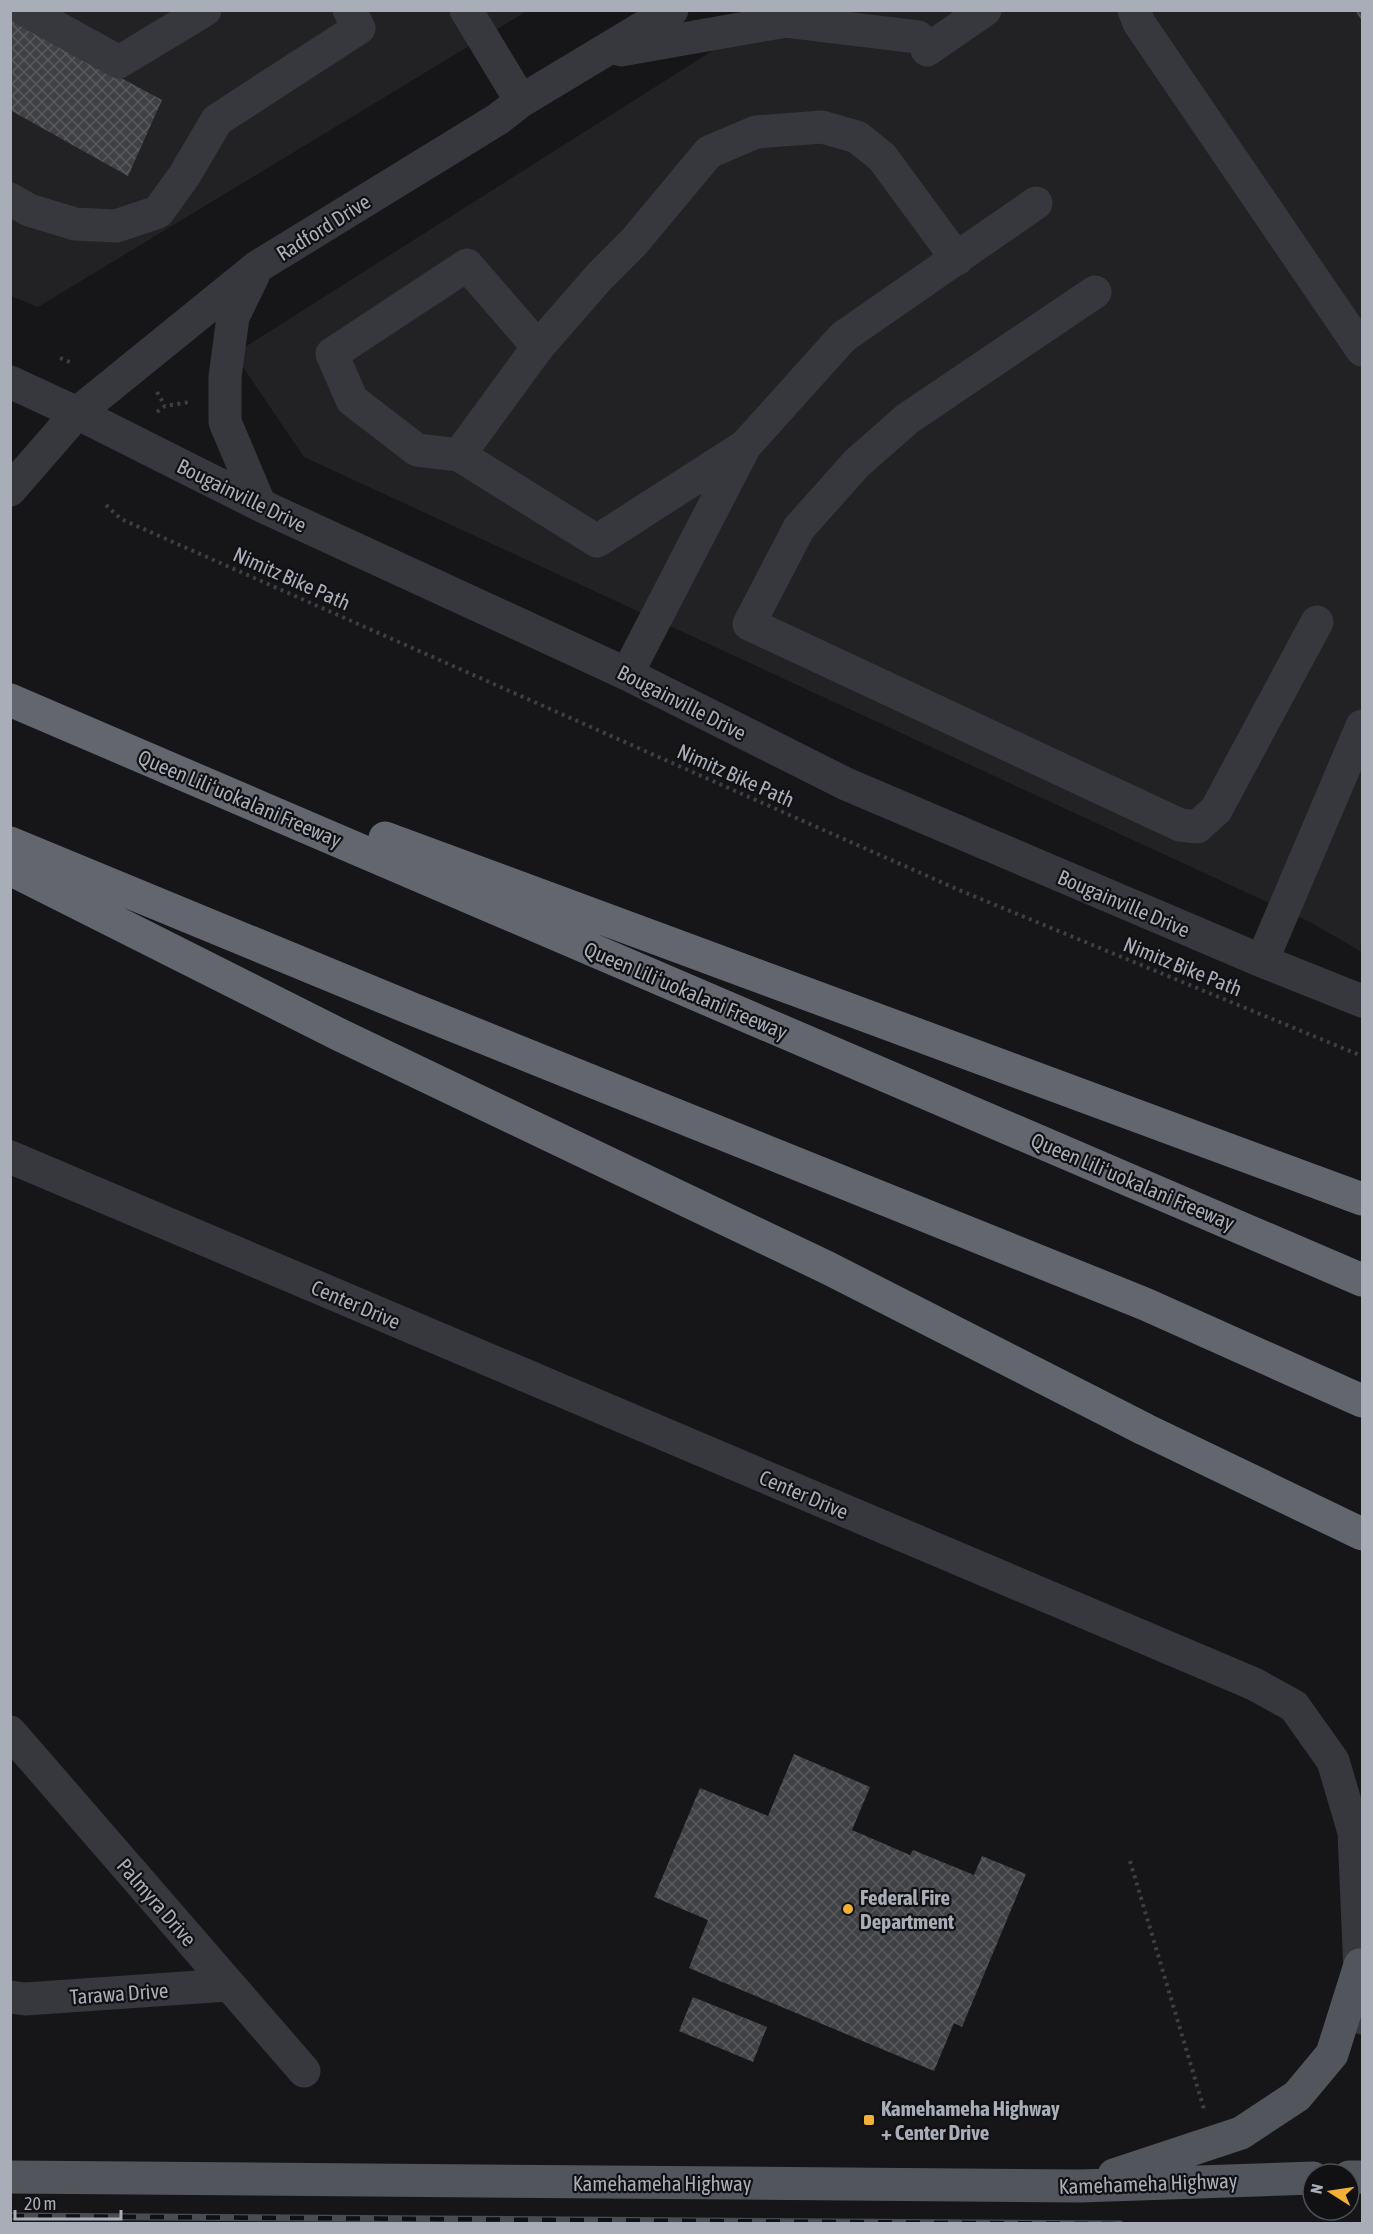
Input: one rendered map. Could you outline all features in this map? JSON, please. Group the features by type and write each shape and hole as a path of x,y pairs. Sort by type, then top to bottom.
{"highway":[{"path":"10,700 1362,1199"},
{"name":"Queen Liliʻuokalani Freeway","path":"10,700 1362,1280"},
{"path":"10,843 432,1017 1145,1304 1362,1401"},
{"path":"10,869 340,1035 828,1268 1146,1430 1362,1534"}],"main road":[{"path":"1080,2186 1241,2133 1297,2096 1332,2054 1361,1968"},
{"name":"Kamehameha Highway","path":"10,2177 1080,2186 1301,2178"}],"street":[{"path":"25,10 119,62 205,10"},
{"path":"10,199 29,210 75,224 116,226 158,212 184,176 217,120 359,28 349,10"},
{"path":"466,10 521,101"},
{"name":"Radford Drive","path":"10,490 76,412 257,267 498,119 521,101 672,10"},
{"path":"601,54 794,16 922,44 985,10"},
{"path":"1134,10 1139,23 1362,350"},
{"path":"459,455 538,346 600,276 634,242 709,152 756,132 822,127 857,137 882,157 957,259"},
{"path":"627,674 745,446 843,337 1036,203"},
{"path":"538,346 467,265 332,354 352,400 417,450 459,455 597,541 745,446"},
{"path":"257,267 233,317 225,377 225,422 260,505"},
{"path":"1095,292 907,419 857,463 800,528 749,624 1180,825 1197,827 1216,810 1317,622"},
{"name":"Bougainville Drive","path":"10,382 76,412 260,505 627,674 846,784 1262,961 1362,1001"},
{"path":"1262,961 1362,726"},
{"name":"Center Drive","path":"10,1156 1254,1684 1294,1706 1333,1761 1358,1831 1362,2018"},
{"name":"Palmyra Drive","path":"10,1732 304,2072"},
{"name":"Tarawa Drive","path":"10,1997 25,1999 228,1985"}],"path":[{"path":"58,357 70,362"},
{"path":"157,392 165,406"},
{"path":"157,412 165,406 195,402"},
{"name":"Nimitz Bike Path","path":"106,504 121,519 948,885 1362,1056"},
{"path":"1130,1861 1206,2116"}],"shaded area":[{"path":"10,11 527,11 38,307 11,296"},
{"path":"775,11 1362,11 1362,952 1308,921 304,457 234,354"}],"building":[{"path":"1355,10 1362,10 1362,21"},
{"path":"10,18 162,100 128,176 10,110"},
{"name":"Federal Fire Department","path":"794,1754 870,1787 852,1830 910,1855 913,1850 974,1875 982,1856 1026,1874 962,2027 954,2023 934,2071 689,1968 708,1920 654,1897 700,1788 768,1816"},
{"path":"693,1997 767,2027 753,2062 679,2031"}],"railway":[{"path":"10,2216 1120,2224"}],"place":[{"name":"Federal Fire Department","path":"848,1909"},
{"name":"Kamehameha Highway + Center Drive","path":"869,2120"}]}
